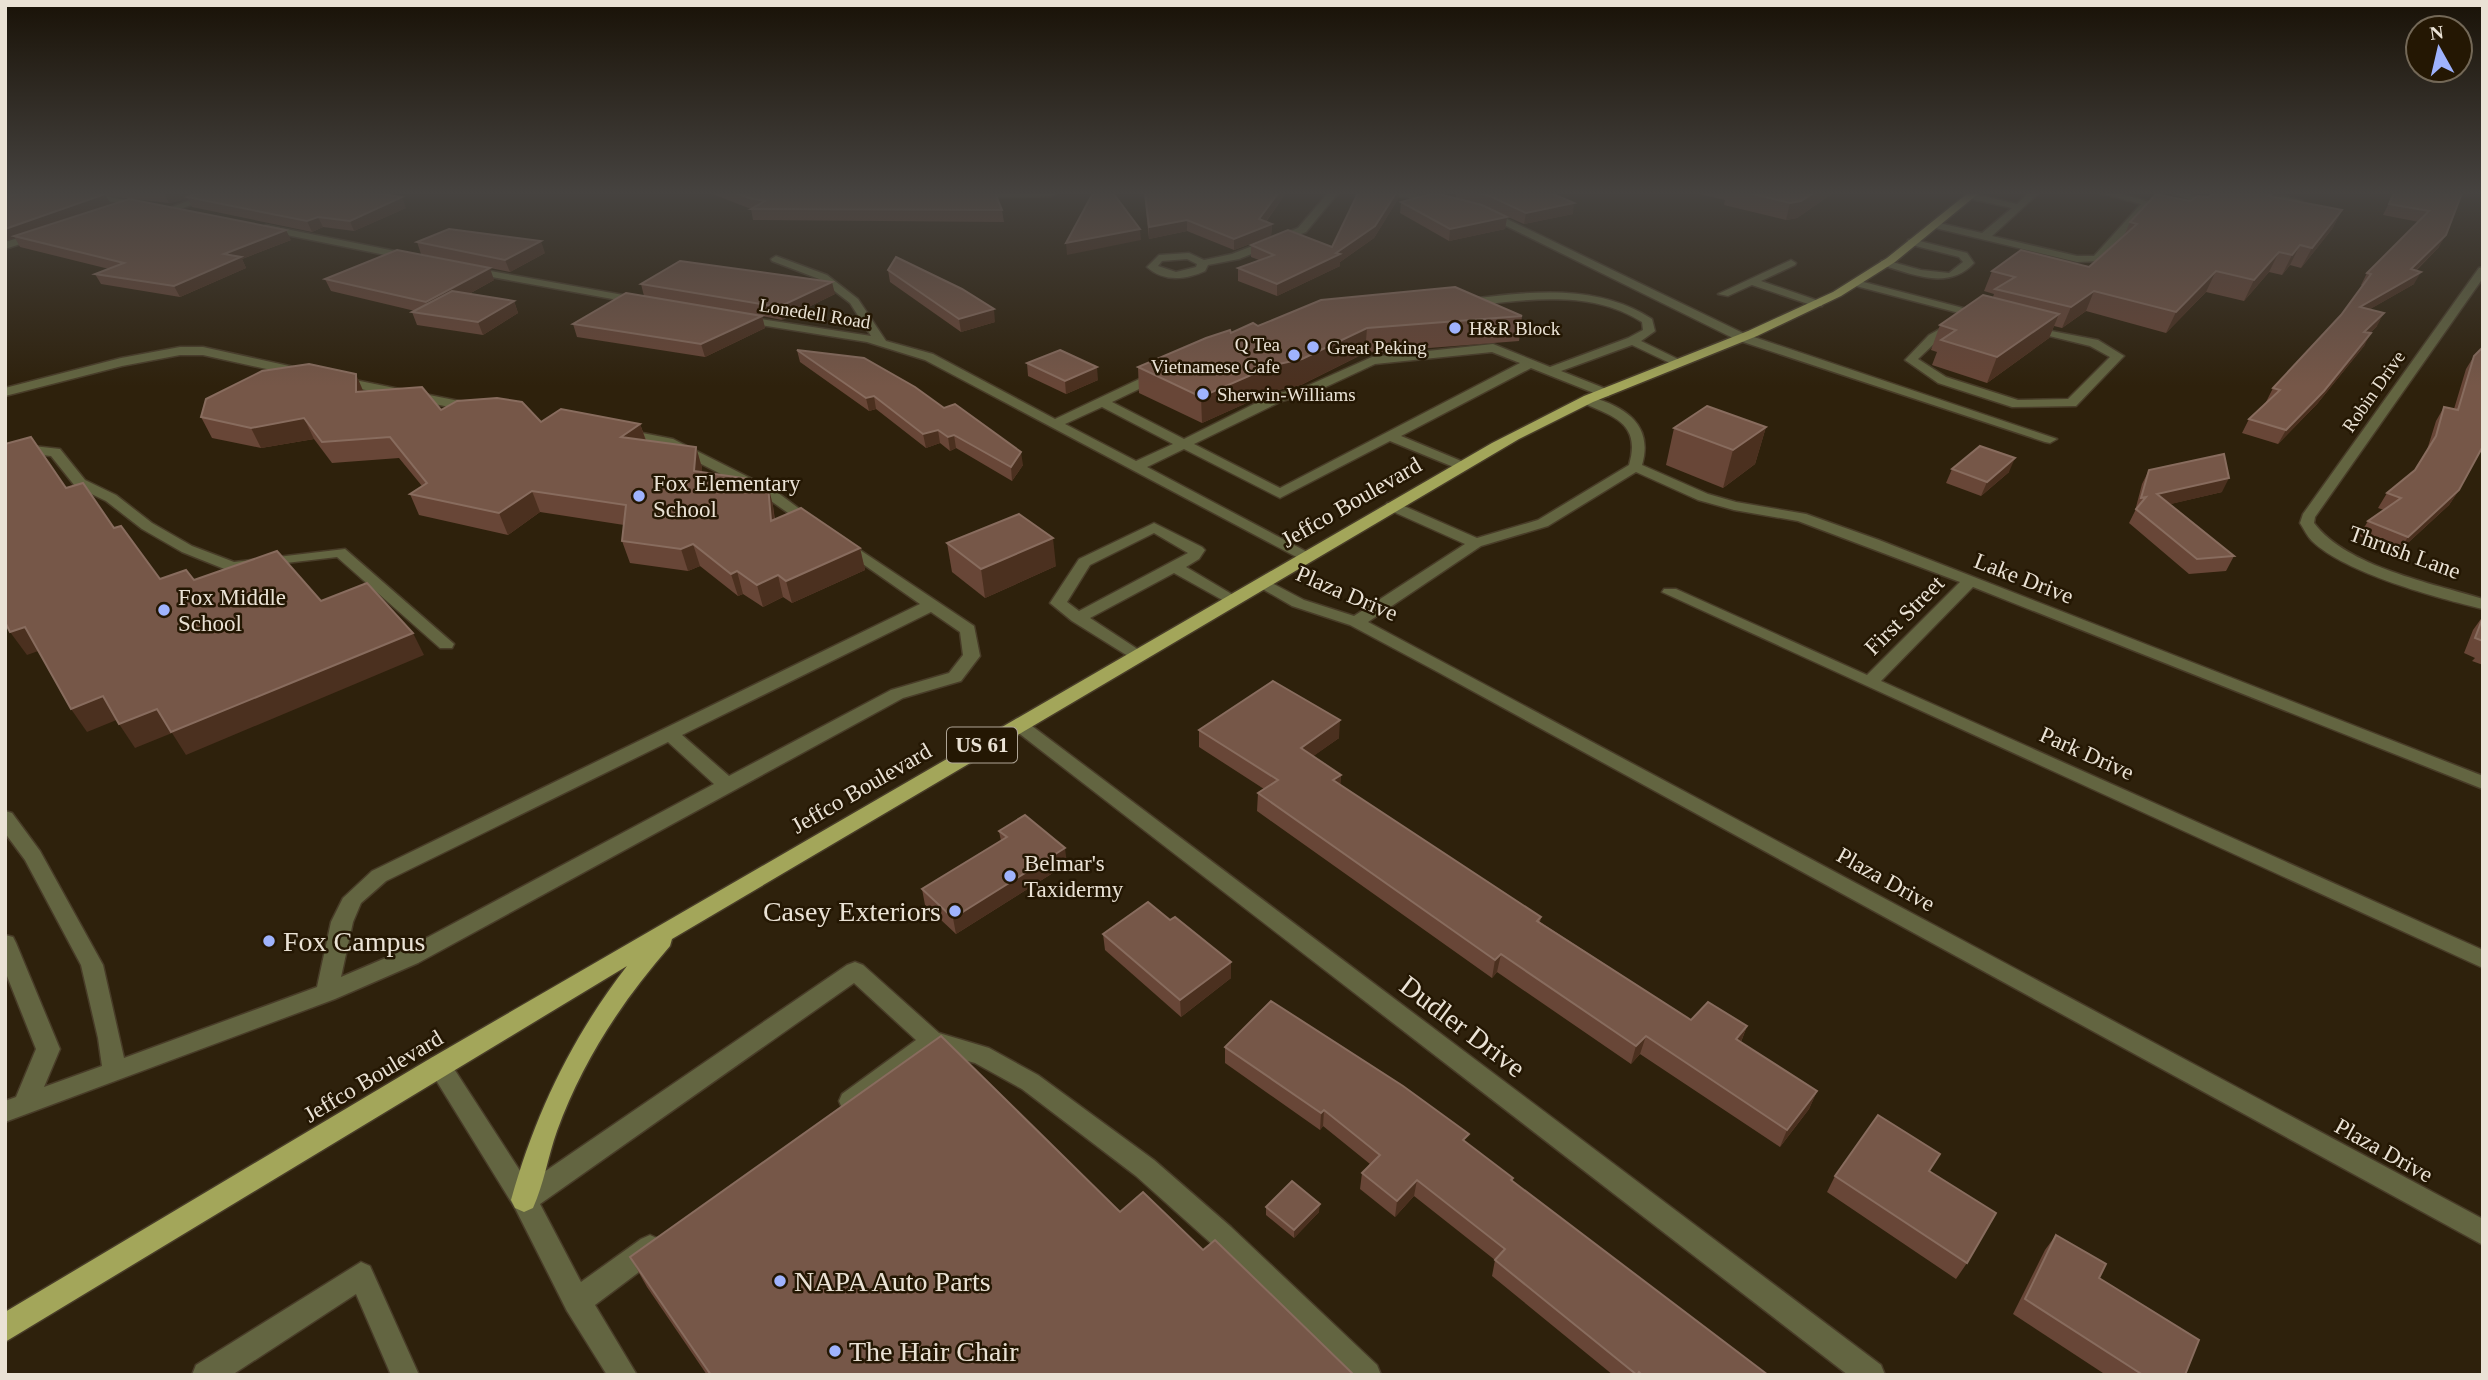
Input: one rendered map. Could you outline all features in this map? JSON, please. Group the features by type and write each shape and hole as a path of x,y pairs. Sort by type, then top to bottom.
{"main road":[{"name":"Jeffco Boulevard","path":"5,1328 439,1065 1524,430 1596,396 1818,304 1857,283 1892,257"},
{"path":"524,1200 544,1130 608,1007 629,978 676,926"}],"street":[{"path":"411,257 424,260"},
{"path":"1203,263 1233,257"},
{"path":"1575,257 1741,337 2050,439"},
{"path":"1885,263 1931,275 1949,276 1969,263 1965,257"},
{"path":"2070,257 2098,257"},
{"path":"776,259 822,277 854,301 881,342"},
{"path":"1724,294 1791,263"},
{"path":"459,268 651,303"},
{"name":"Robin Drive","path":"2315,536 2310,529 2308,517 2483,270"},
{"path":"1751,281 1818,304"},
{"path":"1857,283 1994,320"},
{"path":"1453,304 1540,296 1572,296 1635,310 1648,321 1649,331 1632,341 1550,370"},
{"path":"1970,314 1933,338 1911,360 1942,380 2017,404 2071,403 2118,356 2094,343 2019,326"},
{"name":"Lonedell Road","path":"730,317 881,342 929,357 1306,557"},
{"path":"1632,341 1678,362"},
{"path":"1138,466 1278,398 1311,389 1372,361 1493,348 1550,370 1596,396 1633,425 1642,444 1635,467 1543,523 1476,543 1356,622"},
{"path":"5,392 121,362 180,351 203,351 411,397 490,410"},
{"path":"1102,402 1280,494 1530,363"},
{"path":"1057,423 1169,371"},
{"path":"15,1108 327,993 410,957 897,694 955,677 972,656 968,630 769,493 668,442 604,430"},
{"path":"1389,436 1461,466"},
{"path":"5,453 33,450 55,452 80,483 111,498 147,526 187,549 232,567 340,552 446,645"},
{"name":"Lake Drive","path":"1635,467 1703,497 1734,506 1801,517 1874,542 2483,783"},
{"path":"1392,506 1476,543"},
{"path":"1078,618 1194,556 1197,550 1154,527 1084,562 1058,603 1078,618 1136,656"},
{"name":"Thrush Lane","path":"2315,536 2334,550 2362,564 2483,604"},
{"path":"1173,566 1232,599"},
{"name":"First Street","path":"1870,681 1970,582"},
{"name":"Plaza Drive","path":"1260,583 1298,603 1356,622 2483,1233"},
{"name":"Park Drive","path":"1670,592 2483,960"},
{"path":"327,993 347,910 353,898 379,877 932,605"},
{"name":"Dudler Drive","path":"1018,724 1871,1375"},
{"path":"669,733 727,785"},
{"path":"5,818 33,856 92,965 110,1038 114,1070"},
{"path":"5,943 48,1049 15,1108"},
{"path":"524,1200 855,971 932,1041 981,1055 1030,1083 1145,1168 1222,1236 1367,1375"},
{"path":"832,1114 932,1041"},
{"path":"439,1065 524,1200 577,1301 623,1375"},
{"path":"577,1301 666,1236"},
{"path":"206,1375 361,1275 405,1375"}],"building":[{"path":"101,257 240,257 174,286 95,274 124,263"},
{"path":"379,257 435,257 490,268 426,302 325,279"},
{"path":"897,257 962,289 994,309 959,319 888,270"},
{"path":"1267,257 1333,257 1277,284 1238,268"},
{"path":"2011,257 2051,257 2089,267 2100,257 2274,257 2254,280 2216,271 2176,312 2094,291 2071,307 1995,289 2015,277 1992,271"},
{"path":"2383,257 2423,257 2411,269 2421,272 2360,307 2384,313 2364,332 2371,333 2324,391 2286,430 2249,419 2280,390 2273,388 2341,315 2371,274 2367,273"},
{"path":"680,261 832,282 779,307 641,284"},
{"path":"1455,287 1522,316 1367,328 1302,359 1274,365 1201,397 1138,367 1206,338 1230,330 1231,333 1253,323 1258,326 1321,300"},
{"path":"452,291 514,301 478,322 412,312"},
{"path":"626,293 762,316 701,344 573,324"},
{"path":"1983,295 2059,314 1997,357 1941,340 1956,330 1940,325"},
{"path":"2483,347 2483,446 2459,490 2408,537 2368,521 2401,498 2387,493 2415,470 2436,436 2444,407 2458,410 2474,356"},
{"path":"797,350 864,358 915,387 944,408 955,404 1021,452 1011,467 954,435 948,437 938,430 923,434 874,396 866,398"},
{"path":"1060,350 1097,367 1065,381 1027,363"},
{"name":"Fox Elementary School","path":"309,364 356,374 356,392 422,387 441,410 457,401 497,398 522,402 541,422 561,409 640,424 621,437 696,447 694,471 763,481 768,485 771,521 801,508 860,548 786,581 778,575 757,585 737,571 731,574 693,544 681,549 622,541 626,505 532,491 499,513 410,494 427,483 390,437 322,442 304,418 251,428 201,417 206,399 262,371"},
{"path":"1707,406 1766,427 1733,450 1674,428"},
{"name":"Fox Middle School","path":"31,437 66,488 83,483 114,528 121,526 160,579 186,570 194,580 277,551 321,601 367,583 413,633 171,732 157,709 119,724 103,696 71,709 25,627 10,632 5,622 5,444"},
{"path":"1980,446 2015,458 1987,482 1952,469"},
{"path":"2224,454 2229,478 2157,494 2234,556 2197,559 2136,509 2146,497 2141,498 2149,470"},
{"path":"1019,514 1053,538 981,569 947,543"},
{"path":"2483,617 2483,641 2475,638"},
{"path":"1273,681 1340,720 1301,748 1341,775 1333,780 1541,917 1537,921 1691,1020 1708,1002 1747,1026 1736,1039 1817,1091 1787,1130 1646,1036 1636,1046 1501,954 1495,960 1258,793 1278,780 1199,730"},
{"path":"1025,815 1065,848 953,918 922,889 1007,837 999,831"},
{"path":"1148,902 1170,920 1175,917 1231,962 1180,1000 1103,934"},
{"path":"1271,1001 1403,1086 1469,1134 1463,1140 1513,1178 1511,1180 1768,1375 1642,1375 1639,1372 1637,1375 1495,1260 1505,1249 1417,1180 1397,1201 1362,1173 1380,1155 1324,1110 1321,1113 1225,1047"},
{"path":"941,1036 1120,1212 1143,1192 1203,1250 1215,1240 1354,1375 711,1375 630,1257"},
{"path":"1878,1115 1940,1154 1929,1171 1996,1213 1967,1263 1835,1176"},
{"path":"1292,1181 1320,1204 1294,1230 1266,1207"},
{"path":"2056,1235 2106,1264 2099,1278 2199,1340 2185,1375 2143,1375 2025,1299"}],"place":[{"name":"H&R Block","path":"1455,328"},
{"name":"Great Peking","path":"1313,347"},
{"name":"Q Tea Vietnamese Cafe","path":"1294,355"},
{"name":"Sherwin-Williams","path":"1203,394"},
{"name":"Fox Elementary School","path":"639,496"},
{"name":"Fox Middle School","path":"164,610"},
{"name":"Belmar's Taxidermy","path":"1010,876"},
{"name":"Casey Exteriors","path":"955,911"},
{"name":"Fox Campus","path":"269,941"},
{"name":"NAPA Auto Parts","path":"780,1281"},
{"name":"The Hair Chair","path":"835,1351"}]}
